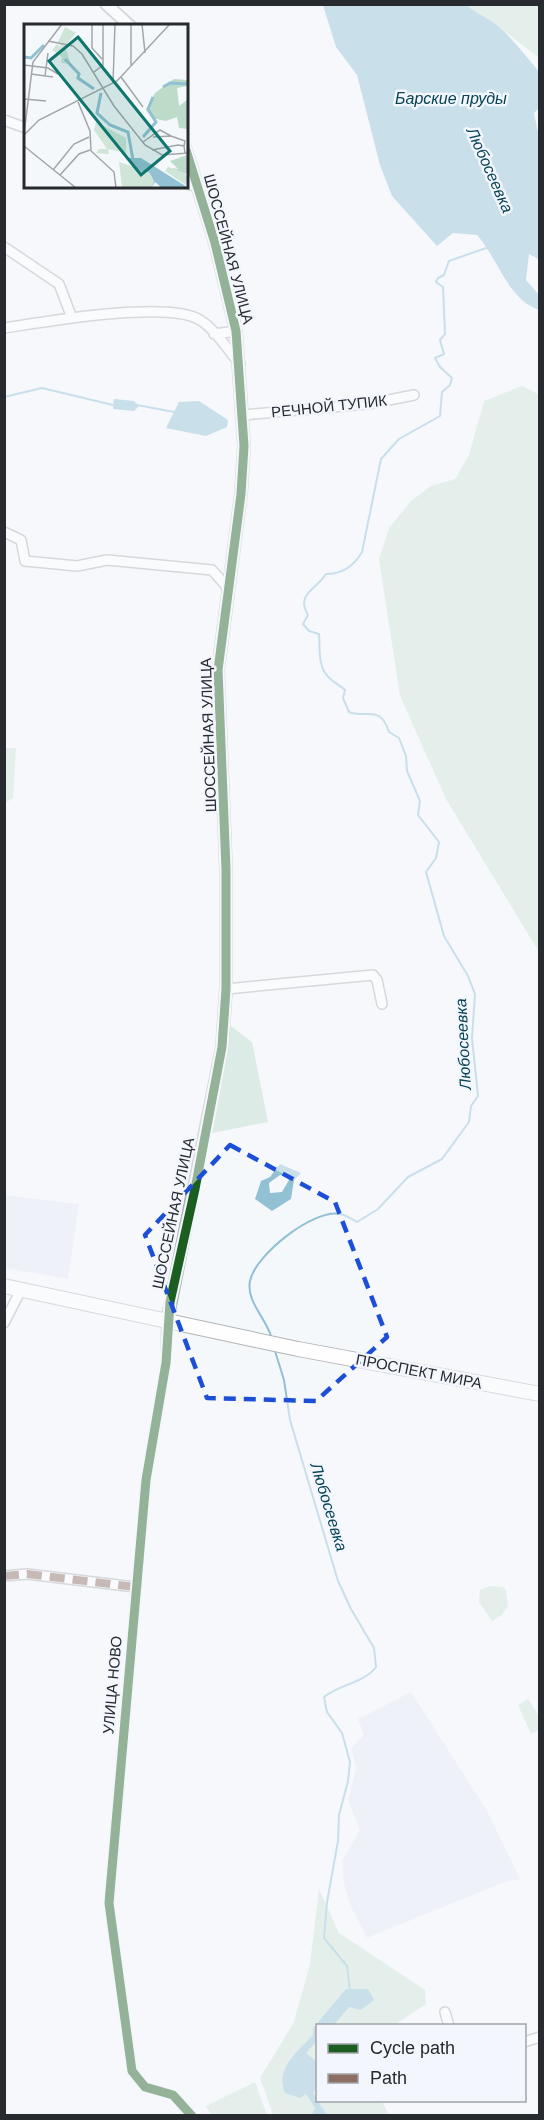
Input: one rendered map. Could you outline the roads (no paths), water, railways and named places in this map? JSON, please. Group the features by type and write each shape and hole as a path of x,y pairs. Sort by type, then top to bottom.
{"main road":[{"path":"4,1286 22,1288 167,1321"},
{"name":"ПРОСПЕКТ МИРА","path":"167,1321 540,1394"}],"street":[{"path":"106,4 128,24"},
{"path":"4,120 24,127"},
{"name":"ШОССЕЙНАЯ УЛИЦА","path":"167,1321 222,1047 226,989 226,820 218,670 241,494 243,415 236,331 215,243 188,157"},
{"path":"188,184 197,187"},
{"path":"4,248 59,284 72,318"},
{"path":"4,328 101,314 186,314 201,320 240,364"},
{"path":"214,334 236,331"},
{"name":"РЕЧНОЙ ТУПИК","path":"243,415 368,404 414,395"},
{"path":"4,532 21,540 24,561 76,566 106,560 212,570 228,588"},
{"path":"226,989 373,975 377,980 382,1004"},
{"path":"4,1323 22,1288"},
{"name":"УЛИЦА НОВО","path":"167,1321 169,1334 166,1363 146,1480 135,1587 109,1903 129,2061 136,2079 146,2087 173,2095 192,2115"},
{"path":"4,1576 27,1574 135,1587"},
{"path":"445,2012 450,2024"}],"water":[{"name":"Барские пруды","path":"323,5 467,5 503,30 536,68 539,73 539,108 534,113 540,142 540,260 529,254 526,280 539,295 539,310 528,305 511,288 477,235 453,233 437,246 392,196 380,165 357,75 336,47"},
{"path":"114,399 134,401 139,406 134,411 113,409"},
{"path":"199,401 228,420 227,427 206,436 166,428 179,402"},
{"path":"280,1164 301,1173 294,1180 291,1199 272,1211 255,1199 261,1181 270,1177","holes":["280,1175 286,1176 289,1180 282,1192 270,1193 269,1183"]},
{"path":"346,1989 368,1989 374,2000 361,2010 349,2007 335,2024 316,2024"},
{"path":"316,2024 316,2042 306,2053 316,2061 316,2088 313,2093 316,2102 319,2102 327,2115 312,2114 315,2108 306,2094 300,2098 285,2093 283,2084 283,2076 290,2060 313,2035 313,2028"}],"waterway":[{"name":"Любосеевка","path":"271,1336 253,1302 250,1288 254,1270 262,1259 287,1236 315,1219 329,1214 340,1214 357,1222 378,1209 408,1177 442,1159 469,1122 471,1106 478,1096 472,1038 475,994 468,976 444,936 426,872 436,858 439,842 418,815 420,801 407,771 406,756 399,738 389,732 385,723 377,715 349,712 343,698 345,690 330,679 323,670 319,634 309,631 303,624 308,615 304,602 309,592 326,574 337,573 347,568 362,552 381,459 399,439 440,416 442,392 450,385 452,378 440,367 435,358 444,354 440,340 445,334 443,287 436,282 444,275 449,261 489,247"},
{"path":"4,397 42,388 113,405"},
{"path":"137,405 174,412"},
{"name":"Любосеевка","path":"275,1351 284,1380 290,1420 338,1581 351,1609 374,1648 376,1667 371,1672 324,1697 327,1712 342,1733 350,1762 348,1781 339,1815 338,1841 327,1902 324,1938 347,1966 350,1991"}]}
